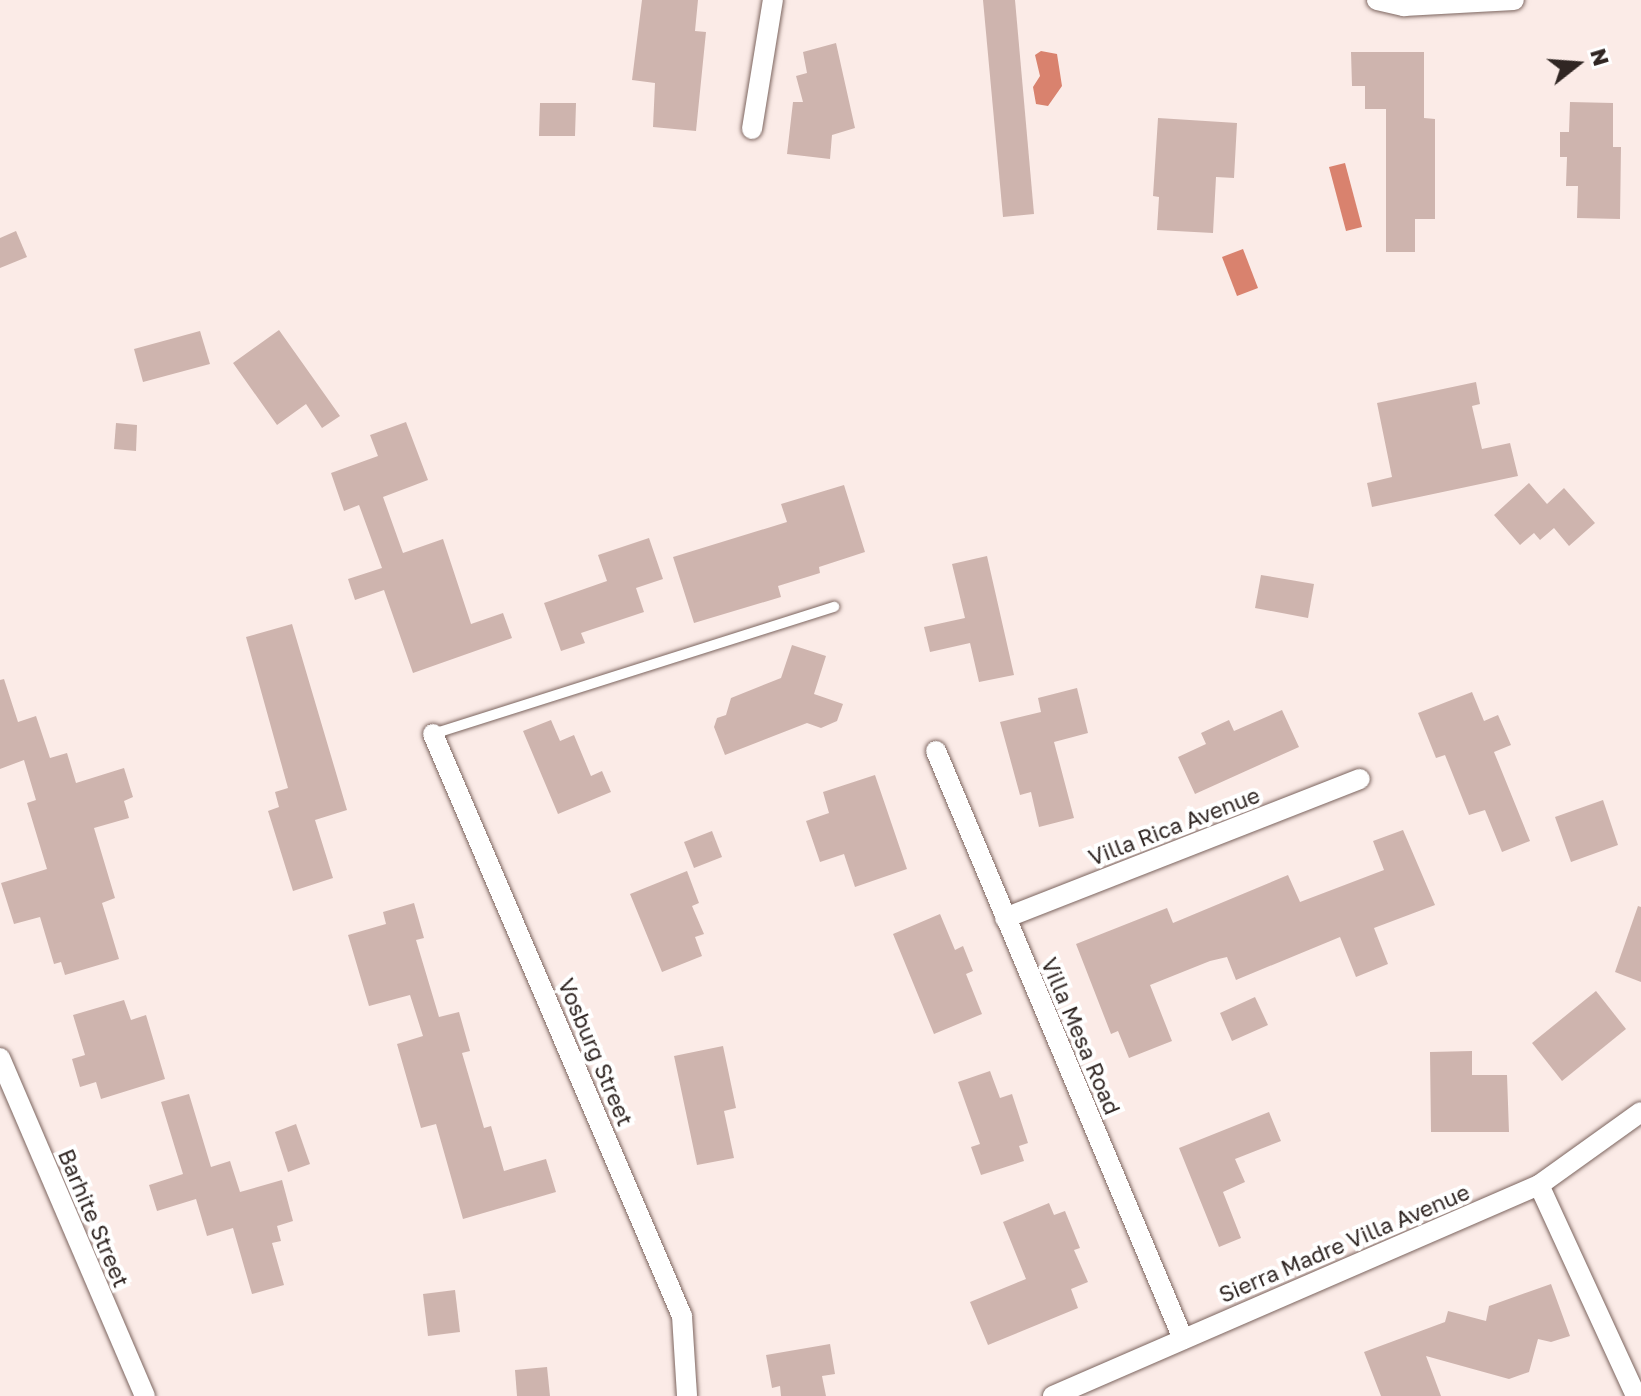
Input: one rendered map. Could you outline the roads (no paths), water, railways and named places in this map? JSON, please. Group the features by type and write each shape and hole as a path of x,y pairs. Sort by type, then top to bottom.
{"street":[{"path":"752,129 773,0"},
{"path":"1377,0 1404,6 1514,0"},
{"name":"Vosburg Street","path":"433,734 682,1316 687,1396"},
{"name":"Villa Mesa Road","path":"936,751 1183,1339"},
{"name":"Villa Rica Avenue","path":"1005,918 1360,779"},
{"name":"Barhite Street","path":"0,1058 145,1396"},
{"name":"Sierra Madre Villa Avenue","path":"1053,1396 1539,1185 1641,1112"},
{"path":"1539,1185 1636,1396"}],"lane":[{"path":"433,734 834,607"}]}
